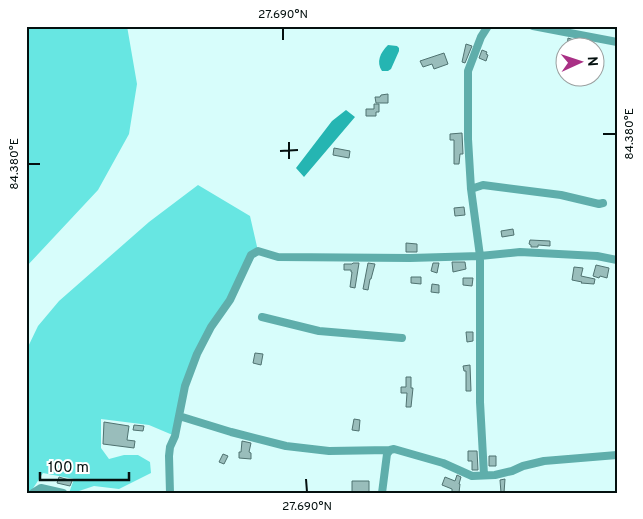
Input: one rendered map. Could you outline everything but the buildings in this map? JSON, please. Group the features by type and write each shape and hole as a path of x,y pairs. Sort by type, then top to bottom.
{"street":[{"path":"484,475 480,402 480,256 468,139 468,71 481,36 488,26"},
{"path":"533,26 617,42"},
{"path":"472,189 483,184 561,195 599,204 603,203"},
{"path":"170,493 170,447 175,436 186,386 197,354 211,327 230,300 251,255 258,251 278,257 410,258 480,256 520,252 596,256 617,260"},
{"path":"262,317 320,330 402,338"},
{"path":"179,416 286,446 329,451 394,449 443,463 472,476 512,471 544,461 617,455"},
{"path":"382,493 387,454 390,450"},
{"path":"33,493 41,488 63,493"}],"shaded area":[{"path":"26,26 127,26 137,84 129,134 98,190 26,267"},
{"path":"388,45 397,46 399,51 391,69 382,71 379,64 380,58"},
{"path":"346,110 355,117 304,177 296,168 332,121"},
{"path":"198,185 250,216 258,251 197,354 175,436 149,425 101,419 101,448 109,459 124,455 138,455 150,462 151,473 119,489 94,486 69,493 74,479 43,473 30,493 26,493 26,351 38,326 59,301 149,222"}]}
